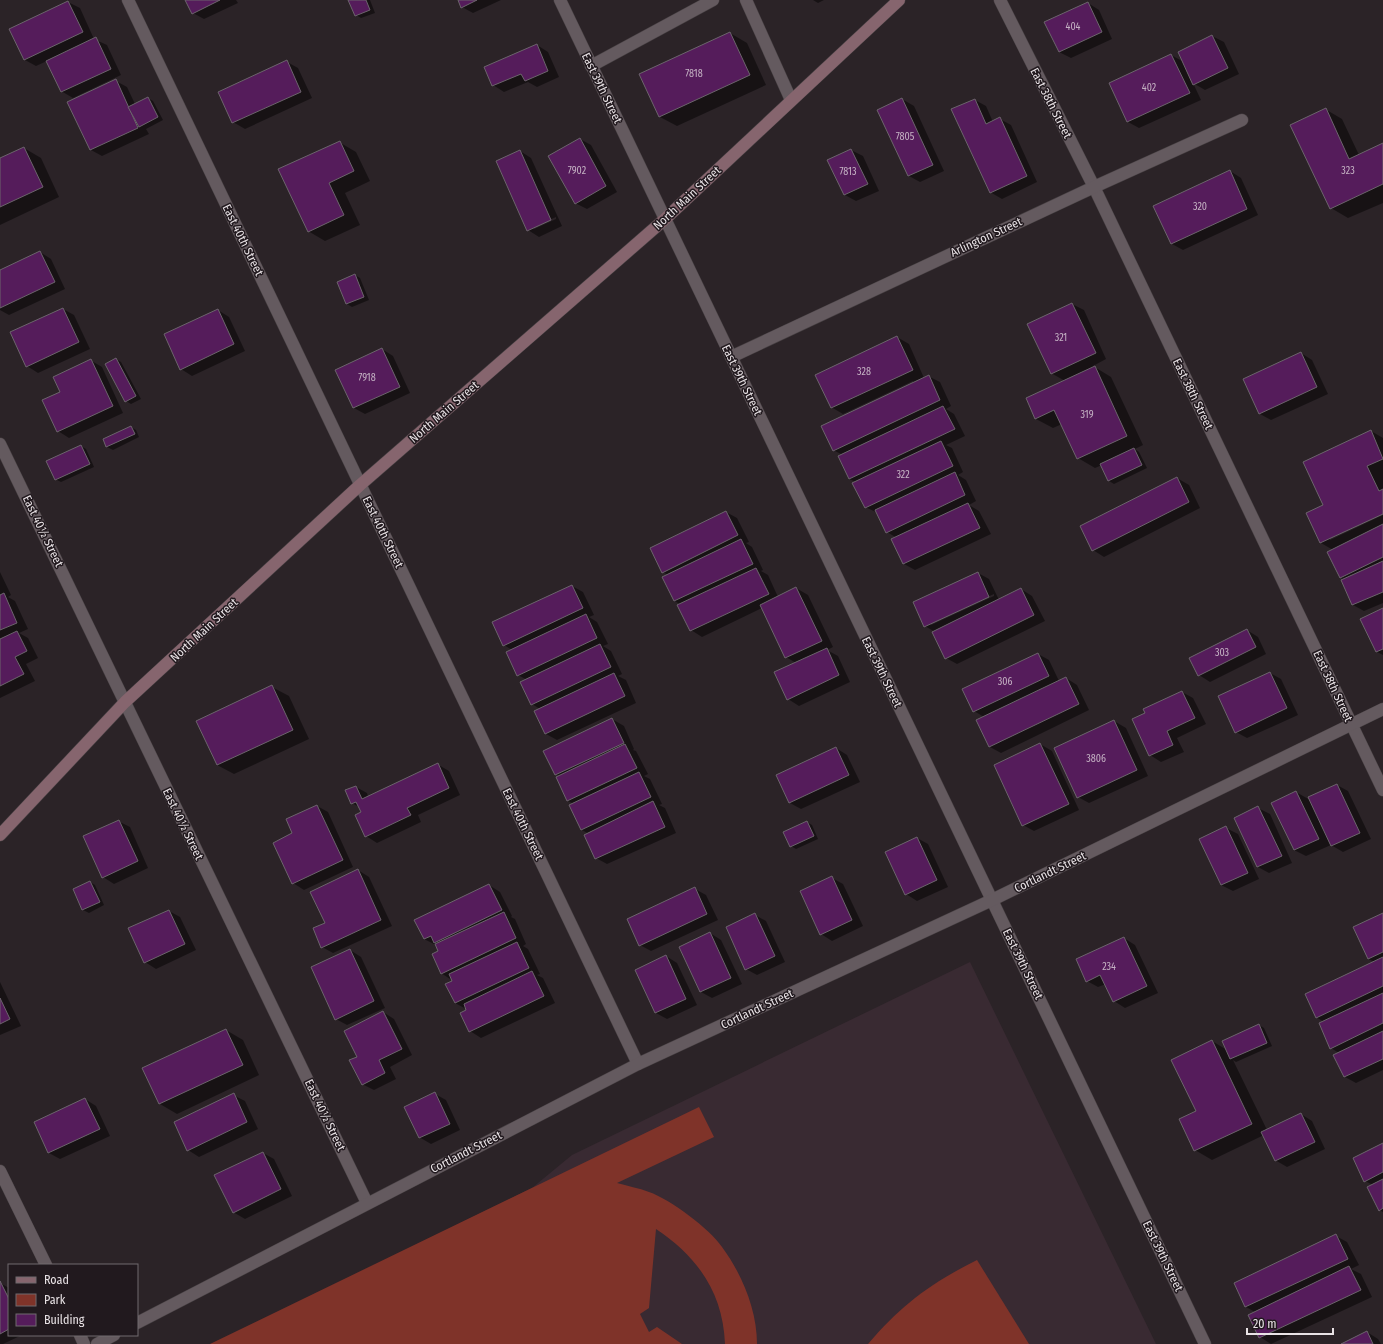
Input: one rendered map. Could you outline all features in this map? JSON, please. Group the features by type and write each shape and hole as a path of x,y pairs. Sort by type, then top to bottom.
{"main road":[{"name":"North Main Street","path":"0,835 125,702 360,485 665,219 898,0"}],"street":[{"name":"East 40th Street","path":"128,0 638,1064"},
{"name":"East 39th Street","path":"560,0 1205,1344"},
{"path":"592,66 712,0"},
{"path":"746,0 791,100"},
{"name":"East 38th Street","path":"1000,0 1094,187 1383,790"},
{"name":"Arlington Street","path":"731,357 1094,187 1242,120"},
{"name":"East 40½ Street","path":"0,444 367,1203"},
{"name":"Cortlandt Street","path":"138,1322 638,1064 992,900 1383,709"},
{"path":"0,1171 46,1264"},
{"path":"97,1344 112,1336"}],"shaded area":[{"path":"970,962 1156,1344 213,1344 532,1188 572,1155"}],"green space":[{"path":"699,1107 714,1137 617,1183 645,1191 668,1201 689,1215 716,1240 736,1269 747,1293 754,1318 757,1344 725,1344 719,1308 706,1278 696,1264 684,1252 656,1229 649,1308 640,1314 649,1332 657,1327 682,1344 210,1344"},
{"path":"977,1260 1029,1344 868,1344 905,1306 945,1277"}],"building":[{"path":"185,0 220,0 192,14"},
{"path":"348,0 366,0 370,10 355,16"},
{"path":"458,0 477,0 461,8"},
{"path":"68,1 83,32 24,60 9,29"},
{"path":"1088,2 1102,32 1059,52 1044,22"},
{"path":"730,32 750,75 659,117 639,74"},
{"path":"1212,35 1228,68 1193,85 1178,52"},
{"path":"96,37 111,69 61,92 46,61"},
{"path":"537,44 548,71 525,81 521,74 492,86 484,67"},
{"path":"1171,54 1190,93 1127,122 1109,83"},
{"path":"287,60 301,92 232,123 218,92"},
{"path":"116,79 138,128 90,150 67,102"},
{"path":"148,97 158,117 139,127 128,107"},
{"path":"902,98 933,165 908,176 877,110"},
{"path":"975,99 986,124 1000,117 1027,176 990,193 951,109"},
{"path":"1326,108 1349,159 1383,143 1383,184 1330,209 1290,125"},
{"path":"580,138 606,186 575,204 548,156"},
{"path":"340,141 354,171 329,183 344,215 308,232 278,169"},
{"path":"24,147 43,187 0,207 0,158"},
{"path":"851,149 868,184 844,195 827,160"},
{"path":"520,150 551,220 527,231 496,161"},
{"path":"1230,170 1247,209 1171,244 1153,206"},
{"path":"40,251 55,282 0,308 0,270"},
{"path":"355,274 364,297 346,304 337,282"},
{"path":"1072,303 1096,353 1051,374 1027,324"},
{"path":"63,308 79,342 26,367 10,332"},
{"path":"218,309 234,344 180,370 164,334"},
{"path":"897,336 913,370 831,408 815,375"},
{"path":"382,348 400,387 353,408 335,370"},
{"path":"1301,352 1317,387 1259,414 1243,379"},
{"path":"116,358 136,396 125,402 105,364"},
{"path":"91,359 113,406 57,432 42,400 60,392 53,377"},
{"path":"1095,366 1127,436 1077,459 1054,410 1035,419 1026,398"},
{"path":"929,375 940,400 833,451 821,426"},
{"path":"943,406 955,429 849,479 838,456"},
{"path":"131,426 135,434 106,447 103,439"},
{"path":"1371,430 1383,459 1367,466 1379,491 1383,489 1383,514 1320,543 1306,513 1323,505 1303,462"},
{"path":"941,441 953,466 865,508 852,483"},
{"path":"81,445 90,464 55,480 46,461"},
{"path":"1134,448 1142,465 1108,481 1100,464"},
{"path":"955,472 965,495 886,533 875,510"},
{"path":"1177,477 1189,502 1092,551 1080,526"},
{"path":"968,503 980,528 903,564 891,539"},
{"path":"726,511 738,535 662,573 650,548"},
{"path":"1383,524 1383,557 1340,578 1327,552"},
{"path":"741,539 753,564 674,601 662,577"},
{"path":"1383,561 1383,592 1352,605 1341,580"},
{"path":"756,568 769,594 690,631 677,605"},
{"path":"978,572 989,597 924,627 913,602"},
{"path":"572,585 583,608 503,646 492,622"},
{"path":"796,587 822,641 785,658 760,605"},
{"path":"1021,588 1034,615 945,659 932,632"},
{"path":"4,593 17,623 0,630 0,595"},
{"path":"1383,608 1383,649 1376,652 1360,619"},
{"path":"586,614 597,638 517,676 506,652"},
{"path":"1247,629 1256,647 1198,676 1189,658"},
{"path":"17,631 27,651 15,657 24,674 0,686 0,639"},
{"path":"600,644 611,667 531,705 520,682"},
{"path":"827,648 839,675 787,700 774,672"},
{"path":"1038,653 1049,676 973,712 962,689"},
{"path":"1270,672 1287,708 1235,733 1218,696"},
{"path":"614,673 625,696 545,734 534,711"},
{"path":"1066,677 1079,704 989,747 976,720"},
{"path":"272,685 293,730 217,765 196,721"},
{"path":"1182,691 1195,718 1167,731 1173,745 1149,756 1132,719 1145,713 1143,709"},
{"path":"612,718 624,743 555,775 543,751"},
{"path":"1114,720 1137,770 1077,798 1054,748"},
{"path":"1040,743 1069,804 1022,826 994,765"},
{"path":"625,744 637,768 567,801 556,777"},
{"path":"836,747 849,775 789,803 776,775"},
{"path":"438,763 449,788 407,808 411,815 365,837 355,815 361,812 356,802 351,804 345,790 356,786 362,799"},
{"path":"639,772 651,797 581,830 569,805"},
{"path":"1337,784 1360,833 1331,846 1308,797"},
{"path":"1296,791 1319,839 1294,850 1271,803"},
{"path":"653,801 665,827 595,859 584,835"},
{"path":"317,805 343,860 292,884 273,843 292,833 286,819"},
{"path":"1258,806 1282,856 1257,867 1234,818"},
{"path":"119,820 138,861 102,878 83,836"},
{"path":"807,821 814,836 790,847 783,832"},
{"path":"1226,826 1248,873 1221,885 1199,839"},
{"path":"917,837 937,880 905,895 885,852"},
{"path":"358,869 381,920 321,948 313,928 325,923 310,892"},
{"path":"832,876 852,920 820,935 800,891"},
{"path":"90,881 100,902 82,910 73,889"},
{"path":"489,884 502,910 434,943 431,936 424,939 414,920"},
{"path":"695,887 707,914 639,946 627,919"},
{"path":"169,910 185,944 144,963 128,928"},
{"path":"504,912 516,938 441,974 432,954 438,951 435,944"},
{"path":"755,913 775,956 745,970 726,927"},
{"path":"1383,913 1383,952 1368,959 1353,927"},
{"path":"710,932 731,978 700,992 679,947"},
{"path":"1124,937 1147,986 1113,1002 1100,975 1086,982 1076,959"},
{"path":"517,942 529,968 455,1003 445,984 452,981 449,974"},
{"path":"350,949 374,1001 335,1020 311,967"},
{"path":"666,955 686,999 655,1013 635,970"},
{"path":"1383,957 1383,986 1316,1018 1305,994"},
{"path":"532,971 544,996 469,1032 460,1013 466,1010 464,1004"},
{"path":"1383,993 1383,1023 1330,1049 1319,1023"},
{"path":"0,998 10,1019 0,1024"},
{"path":"383,1011 402,1049 379,1060 385,1073 362,1085 349,1060 357,1057 344,1031"},
{"path":"1259,1024 1267,1043 1230,1059 1222,1041"},
{"path":"226,1029 243,1065 159,1104 142,1068"},
{"path":"1383,1031 1383,1059 1344,1077 1333,1055"},
{"path":"1212,1040 1252,1124 1194,1151 1179,1119 1196,1111 1171,1060"},
{"path":"435,1092 450,1124 419,1138 404,1107"},
{"path":"234,1093 247,1122 187,1151 174,1122"},
{"path":"85,1098 100,1129 48,1153 34,1122"},
{"path":"1301,1113 1315,1142 1275,1161 1261,1132"},
{"path":"1383,1143 1383,1172 1364,1182 1353,1158"},
{"path":"263,1152 281,1189 233,1213 214,1175"},
{"path":"1383,1179 1383,1208 1379,1211 1367,1187"},
{"path":"1336,1234 1348,1259 1245,1307 1234,1283"},
{"path":"1349,1266 1361,1290 1259,1338 1248,1315"},
{"path":"0,1281 8,1297 8,1330 0,1334"},
{"path":"1367,1331 1373,1344 1341,1344"}]}
